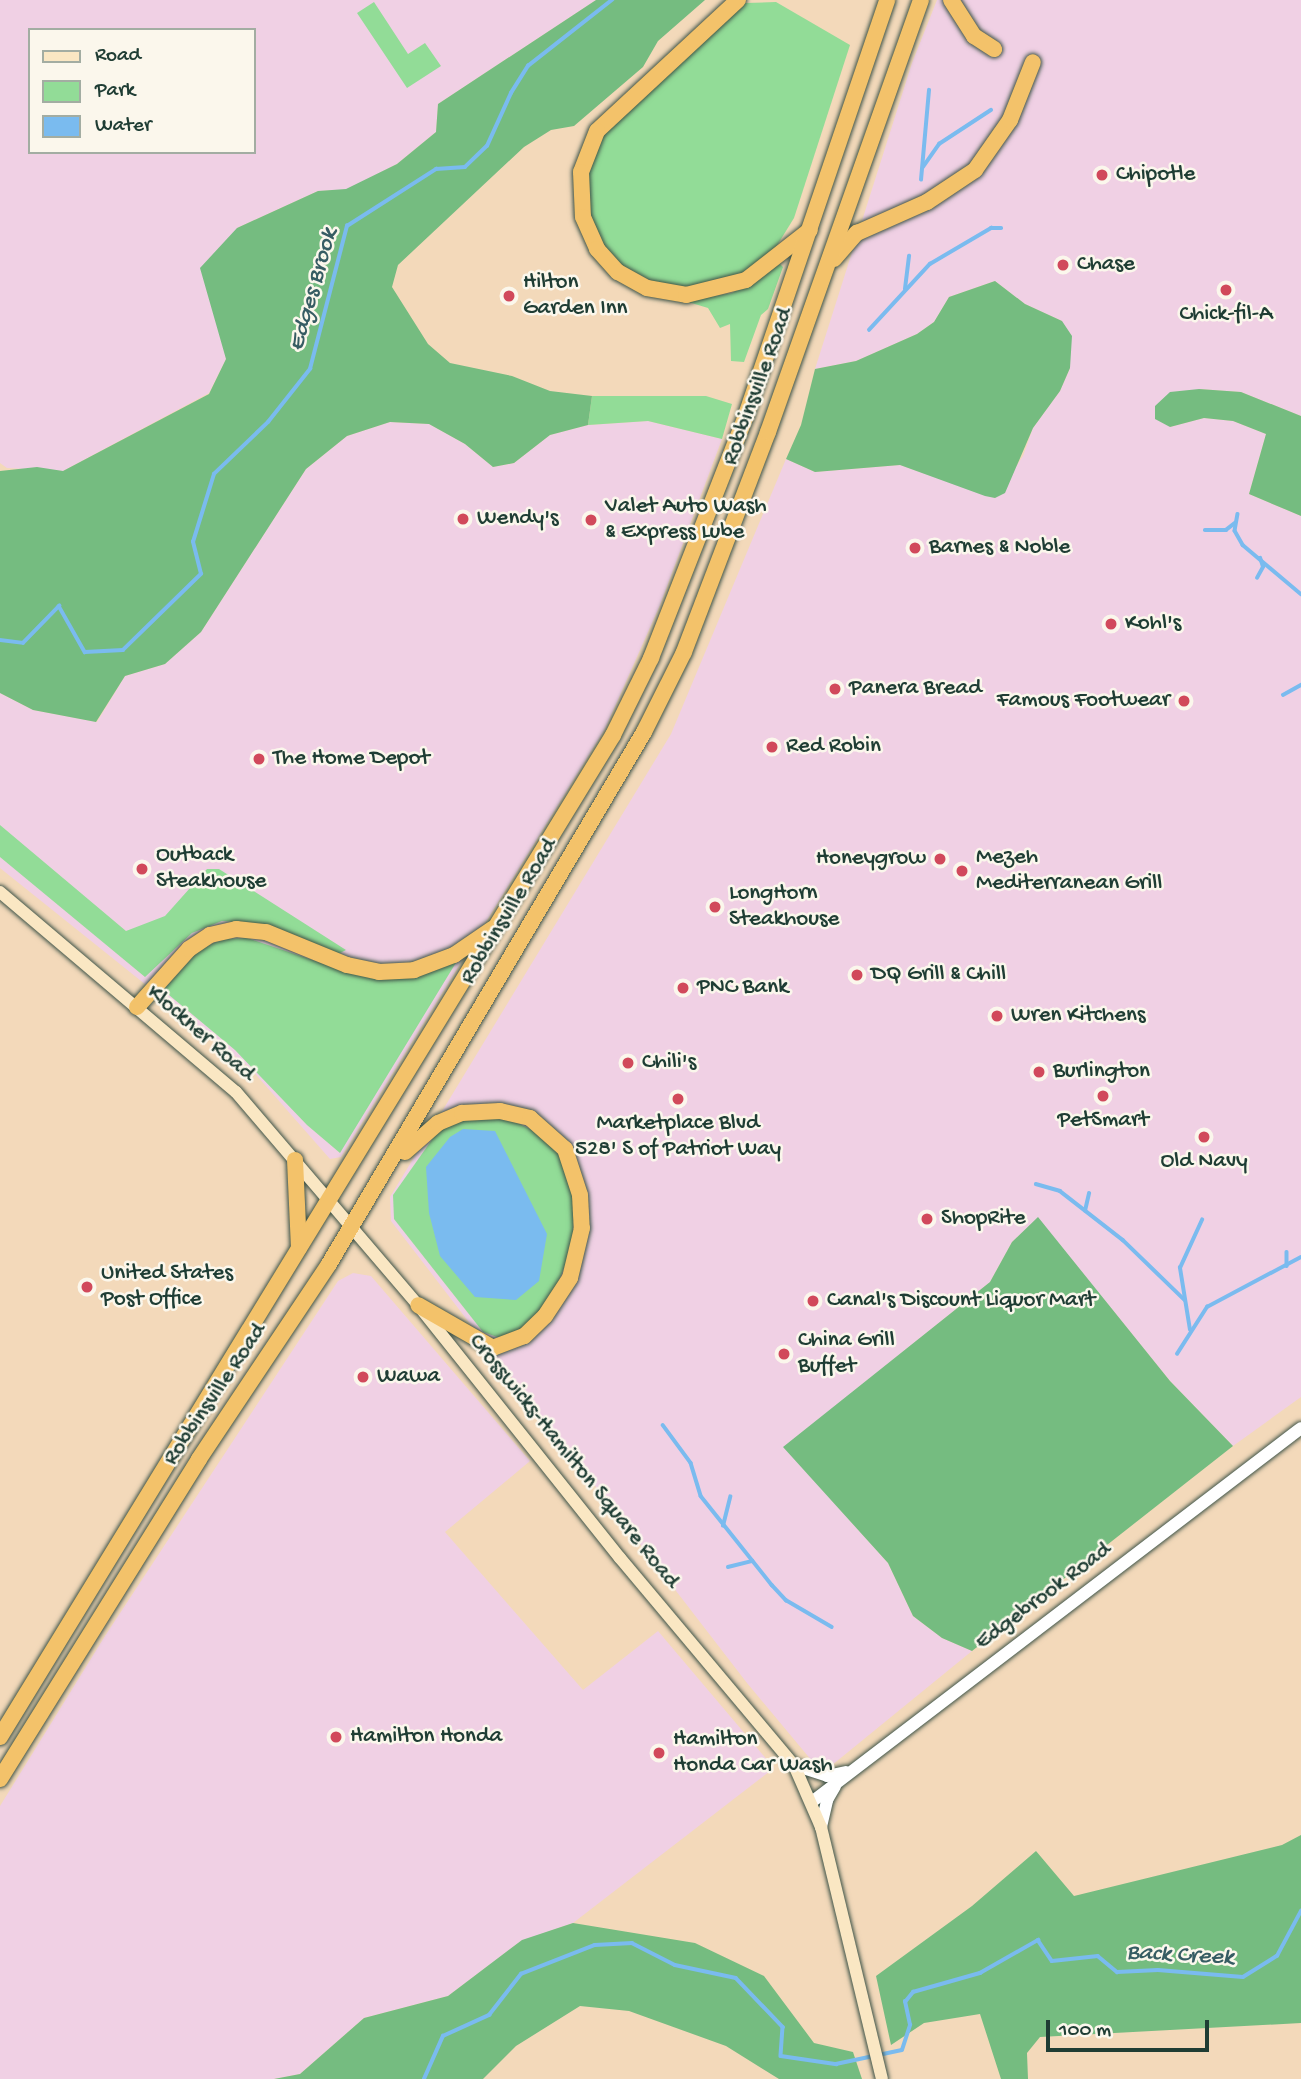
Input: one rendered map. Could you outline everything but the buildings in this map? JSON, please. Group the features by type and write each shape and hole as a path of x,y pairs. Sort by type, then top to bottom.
{"highway":[{"path":"738,0 597,131 581,172 583,217 597,248 618,272 647,288 687,295 746,280 810,230"},
{"name":"Robbinsville Road","path":"0,1737 506,915 613,735 651,658 746,415 887,0"},
{"name":"Robbinsville Road","path":"0,1779 192,1471 352,1227 624,768 684,652 921,0"},
{"path":"951,0 974,36 994,49"},
{"path":"825,269 857,233 927,202 975,170 1010,120 1033,62"},
{"path":"137,1007 189,949 210,934 236,929 266,932 347,965 379,972 414,970 454,955 485,936 506,915"},
{"path":"384,1175 438,1123 475,1110 530,1118 565,1149 574,1169 582,1228 570,1278 545,1316 524,1336 493,1348 418,1305"},
{"path":"295,1160 299,1251"},
{"path":"26,1737 32,1713 55,1671 54,1650"}],"main road":[{"name":"Klockner Road","path":"0,892 236,1092 352,1227"},
{"name":"Crosswicks-Hamilton Square Road","path":"352,1227 418,1305 620,1558 762,1724 794,1765 813,1801"},
{"path":"813,1801 881,2079"}],"street":[{"name":"Edgebrook Road","path":"813,1801 1301,1427"},
{"path":"794,1765 827,1776 858,1765"},
{"path":"821,1827 827,1800 840,1780"}],"shaded area":[{"path":"0,0 596,0 438,104 436,132 397,164 346,190 318,191 237,228 222,339 226,359 209,393 63,471 7,468 0,463"},
{"path":"937,0 1301,0 1301,416 1241,392 1199,389 1170,427 1204,418 1233,421 1266,434 1249,494 1301,516 1301,1397 1233,1446 1170,1381 1038,1218 1012,1242 990,1282 784,1447 888,1563 913,1616 942,1638 972,1651 826,1770 812,1761 747,1683 391,1221 390,1197 671,734 786,459 815,472 900,465 995,498 1023,456 1033,428 1060,391 1070,368 1062,321 1025,304 995,281 949,297 934,322 917,334 856,361 815,369 912,63"},
{"path":"648,421 722,439 660,605 605,729 341,1157 330,1159 251,1069 0,868 0,693 33,710 97,722 125,676 165,664 201,632 306,469 347,436 390,422 429,424 465,444 493,467 514,463 550,435 588,425"},
{"path":"353,1273 371,1276 530,1461 445,1532 583,1690 658,1631 774,1768 573,1923 521,1941 448,1996 364,2018 300,2074 274,2079 0,2079 0,1806 105,1636 338,1281"}],"green space":[{"path":"596,0 705,0 658,41 643,67 574,126 551,130 524,147 398,265 392,287 428,344 450,363 512,376 550,391 592,396 588,425 550,435 514,463 493,467 465,444 429,424 390,422 347,436 306,469 201,632 165,664 125,676 96,722 33,710 0,693 0,471 37,467 63,471 209,394 226,359 200,268 237,228 318,191 346,189 397,164 436,132 438,104"},
{"path":"374,2 408,54 425,43 441,66 407,88 357,13"},
{"path":"776,2 850,45 794,218 773,252 743,274 684,288 655,283 621,265 598,239 587,206 588,170 598,141 615,120 745,3"},
{"path":"780,264 783,267 768,309 761,315 744,362 731,361 730,324 720,328 708,308 685,301 732,293"},
{"path":"995,281 1025,304 1062,321 1072,336 1070,368 1060,391 1033,428 1005,493 995,498 985,496 900,465 815,472 786,459 801,425 815,369 856,361 917,334 934,322 949,297"},
{"path":"1199,389 1241,392 1301,416 1301,516 1249,494 1266,434 1233,421 1204,418 1170,427 1155,419 1155,406 1170,392"},
{"path":"592,396 706,396 732,404 722,439 648,421 588,425"},
{"path":"0,825 126,931 165,916 207,869 219,869 346,950 336,955 258,924 222,921 192,933 145,977 0,857"},
{"path":"247,938 357,975 406,976 457,961 340,1153 307,1125 235,1050 163,990 200,949 223,939"},
{"path":"469,1117 511,1120 541,1134 564,1161 575,1201 572,1248 552,1298 521,1330 500,1338 483,1332 394,1219 393,1195 438,1131"},
{"path":"1038,1217 1170,1381 1233,1446 972,1651 942,1638 913,1616 888,1563 783,1447 990,1282 1012,1242"},
{"path":"1301,1835 1301,2023 1040,2037 1027,2053 1028,2079 1001,2079 980,2014 924,2023 891,2045 876,1976 972,1906 1036,1851 1074,1896 1282,1845"},
{"path":"573,1923 695,1943 764,1976 814,2043 853,2052 862,2079 779,2079 726,2046 629,2011 580,2006 516,2046 483,2079 274,2079 300,2074 364,2018 448,1996 522,1940"}],"water":[{"path":"463,1129 495,1131 547,1234 539,1281 516,1300 475,1297 440,1256 429,1213 426,1167 450,1137"}],"waterway":[{"name":"Edges Brook","path":"0,640 23,643 59,606 85,652 123,650 201,574 193,542 214,474 268,422 310,369 347,226 436,169 465,167 487,146 511,93 528,66 612,0"},
{"path":"921,180 929,90"},
{"path":"923,167 939,144 991,110"},
{"path":"869,330 930,264 991,228 1001,228"},
{"path":"905,289 909,256"},
{"path":"1238,514 1235,531 1243,545 1301,594"},
{"path":"1205,530 1226,530 1235,523"},
{"path":"1257,578 1263,567 1260,558"},
{"path":"1283,695 1301,685"},
{"path":"1036,1184 1060,1191 1123,1240 1185,1300"},
{"path":"1085,1211 1089,1193"},
{"path":"1190,1330 1180,1268 1202,1220"},
{"path":"1287,1252 1287,1266"},
{"path":"1177,1354 1207,1307 1301,1257"},
{"path":"663,1425 691,1463 701,1496 772,1585 786,1600 832,1627"},
{"path":"723,1526 730,1497"},
{"path":"728,1567 752,1561"},
{"name":"Back Creek","path":"424,2079 443,2036 489,2015 521,1974 595,1945 632,1943 675,1965 736,1978 783,2027 781,2056 836,2064 902,2050 910,2025 905,2002 913,1992 980,1973 1038,1940 1052,1961 1098,1956 1117,1972 1158,1970 1243,1977 1277,1956 1301,1911"}],"place":[{"name":"Chipotle","path":"1102,175"},
{"name":"Chase","path":"1063,265"},
{"name":"Chick-fil-A","path":"1226,290"},
{"name":"Hilton Garden Inn","path":"509,296"},
{"name":"Wendy's","path":"463,519"},
{"name":"Valet Auto Wash & Express Lube","path":"591,520"},
{"name":"Barnes & Noble","path":"915,548"},
{"name":"Kohl's","path":"1111,624"},
{"name":"Panera Bread","path":"835,689"},
{"name":"Famous Footwear","path":"1184,701"},
{"name":"Red Robin","path":"772,747"},
{"name":"The Home Depot","path":"259,759"},
{"name":"Honeygrow","path":"940,859"},
{"name":"Outback Steakhouse","path":"142,869"},
{"name":"Mezeh Mediterranean Grill","path":"962,871"},
{"name":"LongHorn Steakhouse","path":"715,907"},
{"name":"DQ Grill & Chill","path":"857,975"},
{"name":"PNC Bank","path":"683,988"},
{"name":"Wren Kitchens","path":"997,1016"},
{"name":"Chili's","path":"628,1063"},
{"name":"Burlington","path":"1039,1072"},
{"name":"PetSmart","path":"1103,1096"},
{"name":"Marketplace Blvd 528' S of Patriot Way","path":"678,1099"},
{"name":"Old Navy","path":"1204,1137"},
{"name":"ShopRite","path":"927,1219"},
{"name":"United States Post Office","path":"87,1287"},
{"name":"Canal's Discount Liquor Mart","path":"813,1301"},
{"name":"China Grill Buffet","path":"784,1354"},
{"name":"Wawa","path":"363,1377"},
{"name":"Hamilton Honda","path":"336,1737"},
{"name":"Hamilton Honda Car Wash","path":"659,1753"}]}
